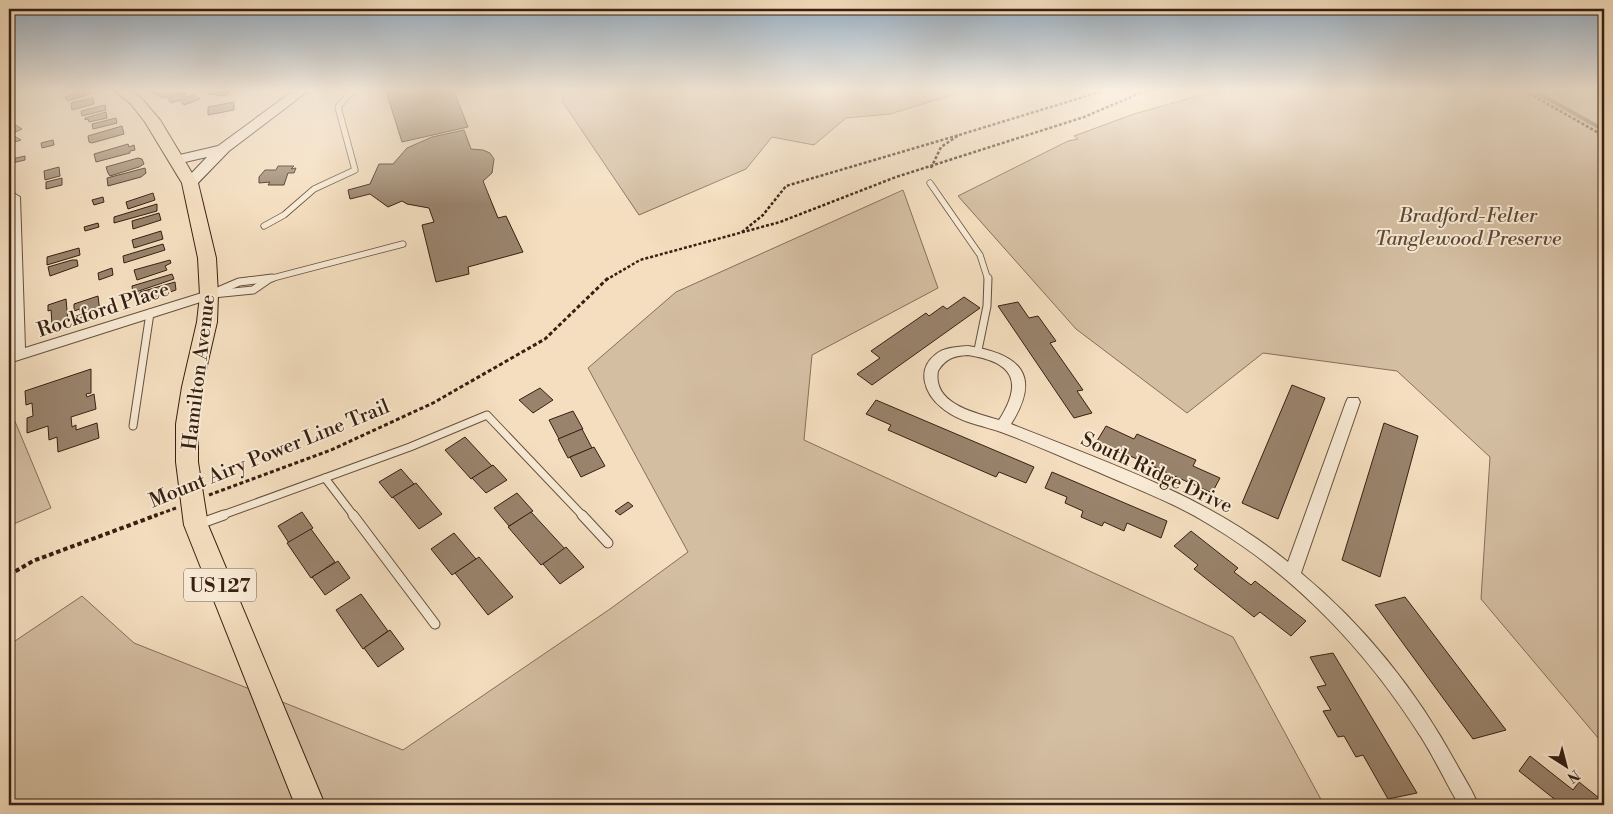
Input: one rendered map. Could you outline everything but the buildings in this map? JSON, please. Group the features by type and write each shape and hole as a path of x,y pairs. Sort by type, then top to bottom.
{"main road":[{"name":"Hamilton Avenue","path":"157,129 190,183 207,258 209,295 207,322 192,387 187,424 187,462 194,513 310,805"}],"street":[{"path":"190,183 224,148 250,129"},
{"path":"176,160 202,156 224,148"},
{"path":"9,193 15,197 19,312 14,357"},
{"name":"Rockford Place","path":"14,357 209,295"},
{"name":"South Ridge Drive","path":"1002,427 1020,395 1020,382 1013,368 997,357 978,350 959,350 940,357 931,370 932,386 940,399 954,410 1002,427 1187,506 1217,521 1293,575 1354,636 1389,676 1422,721 1469,805"},
{"path":"1293,575 1296,561 1353,402"}],"lane":[{"path":"264,226 284,214 314,189 355,170 344,129"},
{"path":"930,184 939,201 984,263 989,284 978,350"},
{"path":"209,295 236,282 254,278 269,279 403,244"},
{"path":"209,295 253,290 269,279"},
{"path":"132,426 150,313"},
{"path":"194,513 325,478 487,415 608,543"},
{"path":"325,478 435,624"}],"path":[{"name":"Mount Airy Power Line Trail","path":"739,234 755,223 768,208 776,194 786,186 978,129"},
{"name":"Mount Airy Power Line Trail","path":"9,575 34,561 194,513 433,402 508,362 545,339 591,292 614,272 640,260 780,222 896,177 1045,129"},
{"path":"1592,129 1604,136"},
{"path":"930,184 931,167 941,147 959,135"}],"green space":[{"path":"581,129 833,129 814,145 772,137 746,169 639,215"},
{"name":"Bradford-Felter Tanglewood Preserve","path":"1093,129 1604,129 1604,745 1481,599 1490,457 1397,371 1263,353 1187,413 1076,329 958,196 1068,141 1078,139 1074,136"},
{"path":"903,190 938,288 812,355 804,440 1233,637 1324,805 9,805 9,645 82,596 134,643 403,750 610,609 688,552 588,368 676,292"},
{"path":"9,407 51,508 9,526"}]}
